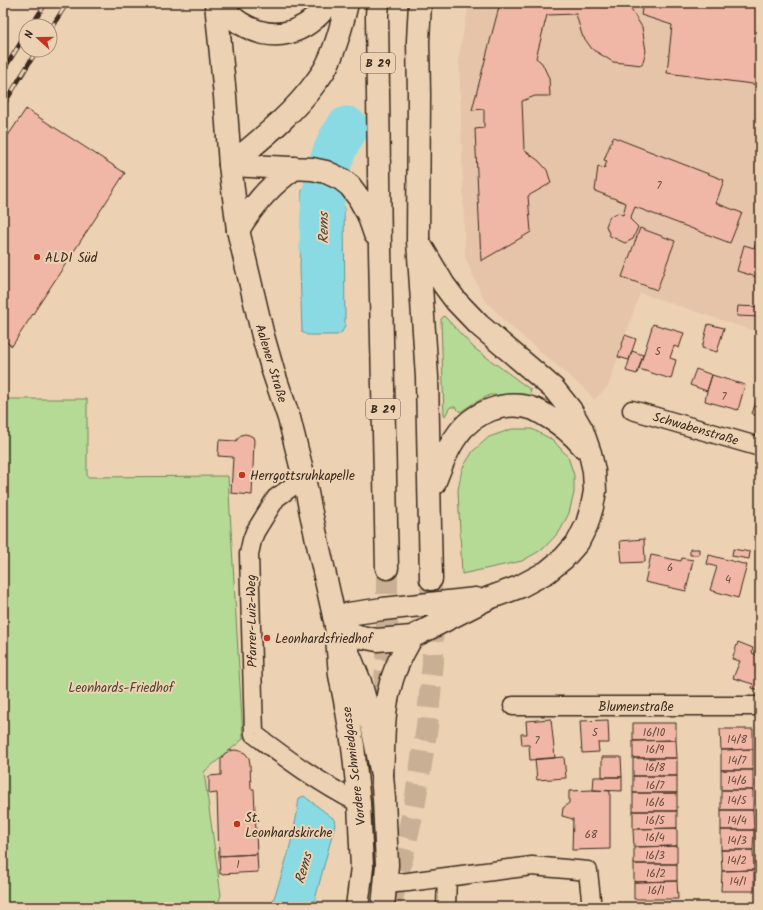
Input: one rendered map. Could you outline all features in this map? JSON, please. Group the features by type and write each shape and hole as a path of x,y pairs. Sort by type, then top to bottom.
{"main road":[{"path":"216,3 239,22 251,28 262,33 279,34 292,32 307,25 321,14 328,3"},
{"name":"Aalener Straße","path":"216,3 230,165 238,230 263,336 289,418 304,478 335,620"},
{"path":"230,165 282,121 311,89 324,70 333,50 343,22 347,3"},
{"name":"B 29","path":"378,3 380,250 387,568"},
{"path":"420,3 418,41 418,241 427,377 431,579"},
{"path":"230,165 312,169 326,172 341,179 350,186 368,214 380,250"},
{"path":"238,230 259,200 270,188 295,168"},
{"path":"335,620 349,633 361,637 377,640 412,636 489,598 519,587 547,572 564,558 578,542 587,524 592,507 595,491 594,471 590,453 582,430 570,409 554,390 479,326 456,301 444,285 418,241"},
{"path":"429,496 443,460 456,436 470,421 485,412 500,407 518,406 534,409 555,421 572,434 590,453"},
{"path":"335,620 383,609 489,598"},
{"name":"Vordere Schmiedgasse","path":"335,620 360,682 372,725 382,775 386,865 383,907"},
{"name":"Vordere Schmiedgasse","path":"335,620 340,674 353,746 359,803 362,867 357,907"},
{"path":"382,775 384,725 387,698 402,654 412,636"}],"street":[{"name":"Schwabenstraße","path":"632,410 760,447"},
{"name":"Pfarrer-Luiz-Weg","path":"304,478 276,498 255,532 249,554 254,734 294,764 344,796 359,803"},
{"name":"Blumenstraße","path":"513,706 760,706"},
{"path":"385,884 532,866 588,871 591,899"},
{"path":"446,907 447,877"}],"shaded area":[{"path":"469,3 760,3 760,333 640,293 608,387 594,400 587,391 509,325 483,298 465,257 459,55"}],"green space":[{"path":"444,316 474,348 531,390 529,396 490,395 460,412 455,407 450,407 444,416 441,319"},
{"name":"Leonhards-Friedhof","path":"3,399 87,399 87,477 228,476 243,739 204,772 221,895 217,907 3,907"},
{"path":"512,429 532,429 553,440 568,457 574,475 574,493 569,513 560,531 543,549 522,561 462,574 458,490 462,469 473,451 489,437"}],"water":[{"path":"315,186 331,193 338,198 344,206 345,326 342,332 337,335 307,335 302,332 300,267 302,190"},
{"path":"304,796 334,819 335,824 313,907 271,907 292,840 299,798"}],"building":[{"path":"500,3 627,3 642,27 646,51 642,65 613,62 592,49 582,35 576,14 547,15 536,58 542,63 549,78 550,96 535,96 522,101 524,150 539,161 547,170 551,183 528,196 531,232 481,261 475,129 484,128 484,109 472,110"},
{"path":"643,3 760,3 760,85 667,73 672,25 641,15"},
{"name":"ALDI Süd","path":"26,109 125,173 12,346 3,340 3,143"},
{"path":"613,137 724,180 716,203 742,213 730,243 635,207 630,219 638,227 633,239 625,243 610,236 606,226 610,216 618,213 623,215 626,203 595,191 598,166 604,169 607,161 604,160"},
{"path":"640,228 675,241 657,290 622,277"},
{"path":"760,234 760,278 737,271 744,245 754,248"},
{"path":"738,306 760,307 760,317 737,316"},
{"path":"653,324 684,333 679,348 674,346 670,358 676,360 671,379 639,369"},
{"path":"708,324 724,328 717,352 702,348"},
{"path":"625,335 636,339 629,360 618,357"},
{"path":"632,351 643,355 637,374 626,371"},
{"path":"696,369 712,375 707,391 690,385"},
{"path":"712,375 745,385 738,410 705,401"},
{"path":"760,389 760,417 752,414"},
{"name":"Herrgottsruhkapelle","path":"245,434 253,437 254,440 252,495 231,493 233,457 218,456 219,440 236,441 241,435"},
{"path":"644,539 645,562 622,563 620,541"},
{"path":"690,549 699,549 699,555 690,555"},
{"path":"733,549 750,552 749,559 732,556"},
{"path":"651,555 681,561 682,558 693,560 686,591 645,582"},
{"path":"709,555 747,565 738,598 710,590 717,567 707,564"},
{"path":"738,642 753,648 752,653 760,656 760,690 752,688 753,684 733,678 740,661 732,659"},
{"path":"551,719 555,758 530,760 529,745 522,745 521,734 527,734 526,721"},
{"path":"608,720 609,743 598,743 599,752 582,753 580,721"},
{"path":"633,723 676,723 676,740 633,741"},
{"path":"720,729 753,729 753,749 721,750"},
{"path":"676,740 677,758 633,758 633,741"},
{"path":"753,749 753,770 721,770 721,750"},
{"name":"St. Leonhardskirche","path":"235,750 245,753 249,758 251,789 254,789 257,854 219,856 217,793 209,794 209,776 221,775 221,759 224,754"},
{"path":"564,757 566,778 537,780 535,759"},
{"path":"602,757 621,757 622,777 602,777"},
{"path":"633,758 677,758 677,776 633,776"},
{"path":"721,770 753,770 753,790 721,790"},
{"path":"633,776 677,776 677,793 633,793"},
{"path":"594,777 622,777 622,791 593,790"},
{"path":"721,790 753,790 753,810 721,810"},
{"path":"569,791 610,791 610,849 572,850 573,819 562,816 563,808 569,803"},
{"path":"633,793 677,793 677,811 633,811"},
{"path":"721,810 753,810 754,830 721,830"},
{"path":"633,811 677,811 677,828 633,829"},
{"path":"677,828 677,846 634,847 633,829"},
{"path":"721,830 754,830 753,850 721,850"},
{"path":"677,846 677,864 634,864 634,847"},
{"path":"721,850 753,850 754,870 722,871"},
{"path":"257,854 258,872 220,874 219,856"},
{"path":"634,864 677,864 677,881 634,882"},
{"path":"754,870 754,891 721,891 722,871"},
{"path":"677,881 678,899 634,899 634,882"}],"waterway":[{"name":"Rems","path":"321,247 322,207 326,179 334,153 347,128"}],"tunnel":[{"path":"384,693 387,655 387,568"},
{"path":"391,902 414,808 427,727 433,662 431,579"},
{"path":"364,833 372,796 376,763"}],"railway":[{"path":"36,18 46,3"},
{"path":"58,18 67,3"},
{"path":"3,71 18,47"},
{"path":"3,106 32,58"}],"place":[{"name":"ALDI Süd","path":"37,257"},
{"name":"Herrgottsruhkapelle","path":"242,475"},
{"name":"Leonhardsfriedhof","path":"267,638"},
{"name":"St. Leonhardskirche","path":"237,824"}]}
